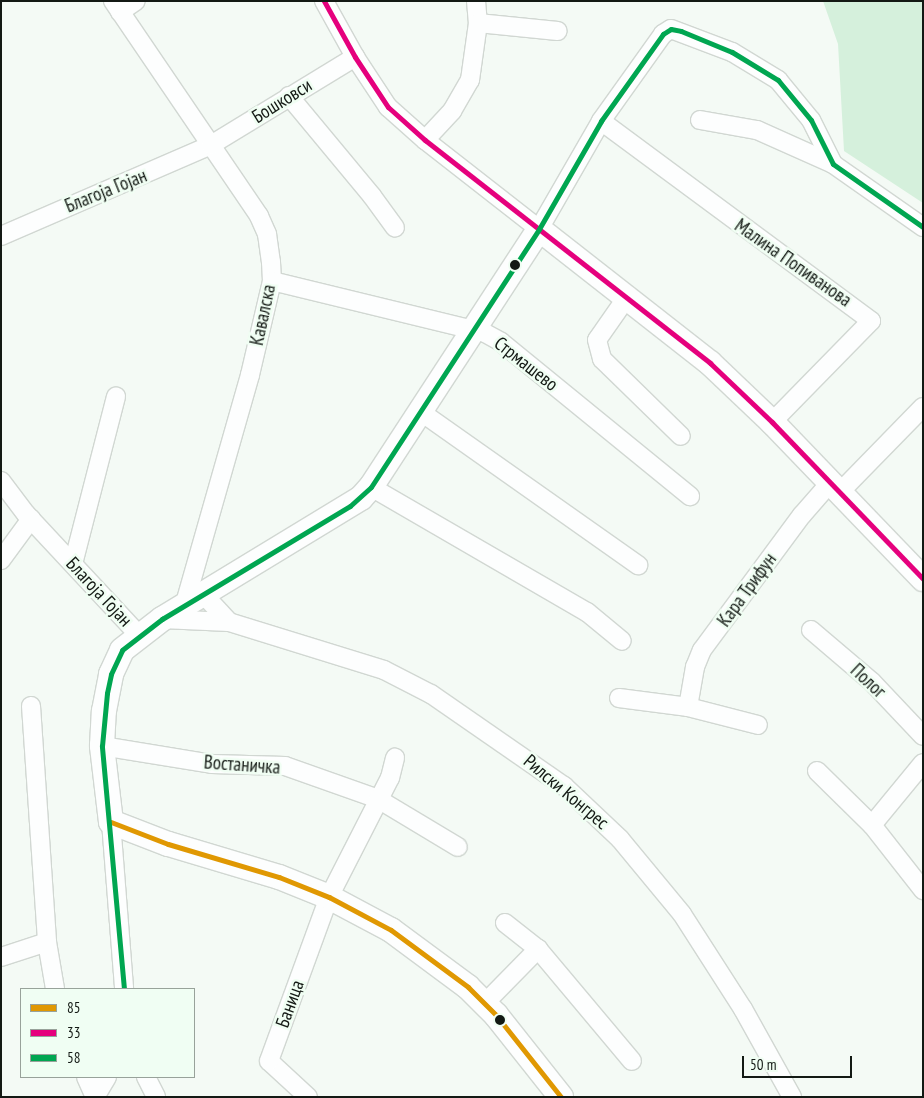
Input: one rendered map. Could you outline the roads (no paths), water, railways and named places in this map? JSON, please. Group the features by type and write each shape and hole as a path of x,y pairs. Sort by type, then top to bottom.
{"street":[{"path":"117,7 136,1"},
{"path":"324,1 354,57 388,107 425,140 710,363 772,422 923,580"},
{"path":"425,140 452,111 470,80 478,23 476,1"},
{"name":"Кавалска","path":"117,7 259,216 267,234 272,281 194,601"},
{"path":"478,23 558,31"},
{"path":"124,988 111,822 102,746 111,674 122,650 162,619 350,506 371,487 539,229 601,121 663,34 671,29 732,52 778,80 812,120 833,164"},
{"name":"Бошковси","path":"211,145 354,57"},
{"path":"289,96 372,196 395,228"},
{"path":"700,120 757,130 833,164 923,227"},
{"name":"Малина Попиванова","path":"601,121 871,321 772,422"},
{"name":"Благоја Гојан","path":"1,236 211,145"},
{"name":"Стрмашево","path":"272,281 474,331 501,342 690,496"},
{"path":"627,297 596,340 602,360 681,436"},
{"path":"73,564 116,396"},
{"path":"421,412 638,565"},
{"name":"Кара Трифун","path":"688,707 695,667 702,650 802,515 921,414"},
{"name":"Благоја Гојан","path":"1,481 31,519 139,635"},
{"path":"371,487 587,612 622,641"},
{"path":"1,560 31,519"},
{"name":"Рилски Конгрес","path":"194,601 229,622 384,670 431,694 564,786 620,839 682,914 743,1009 792,1097"},
{"name":"Рилски Конгрес","path":"162,619 229,622"},
{"name":"Полог","path":"811,630 872,682 923,736"},
{"path":"619,698 688,707 758,725"},
{"path":"31,706 47,942 55,988"},
{"name":"Востаничка","path":"102,746 212,764 285,766 378,799 458,847"},
{"path":"329,898 390,778 395,758"},
{"path":"872,826 923,763"},
{"path":"817,771 872,826 923,890"},
{"path":"111,822 168,844 279,877 329,898 408,941 450,971 485,1003 561,1097"},
{"name":"Баница","path":"308,1097 269,1061 329,898"},
{"path":"505,923 538,948 632,1062"},
{"path":"1,957 47,942"},
{"path":"485,1003 538,948"},
{"path":"86,1078 94,1097 106,1078"},
{"path":"146,1078 156,1097"}]}
